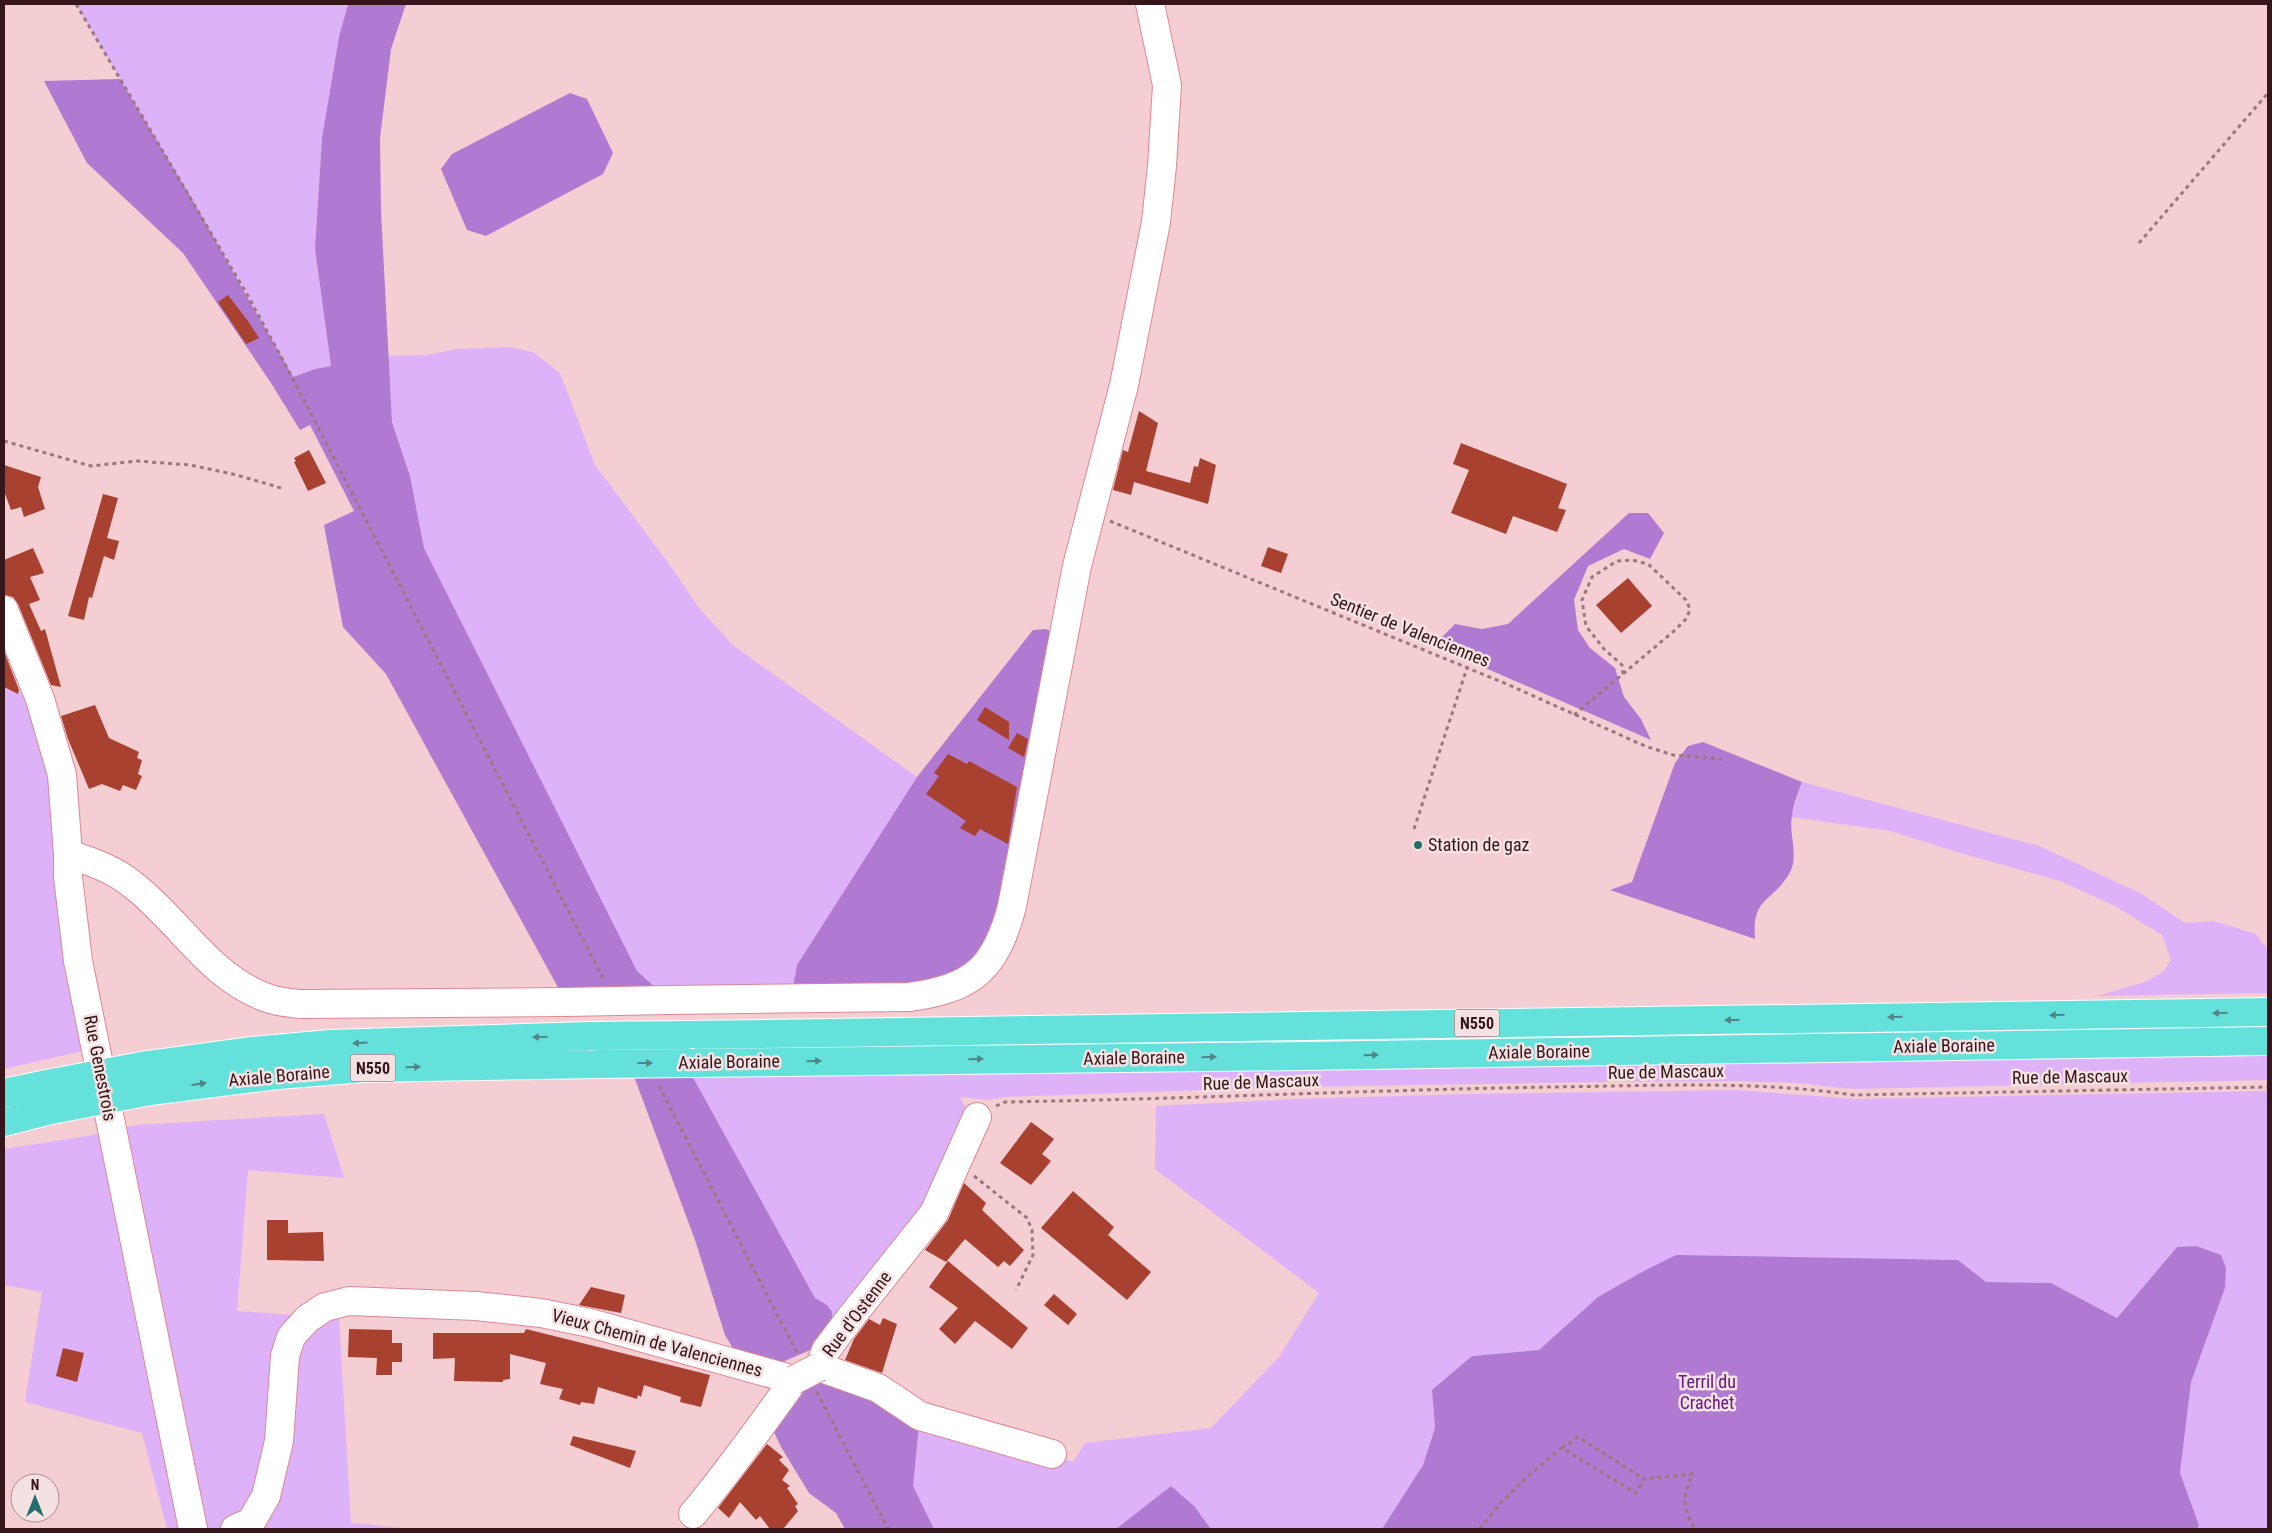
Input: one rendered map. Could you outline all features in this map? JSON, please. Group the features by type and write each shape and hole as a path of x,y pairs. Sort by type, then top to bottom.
{"highway":[{"name":"Axiale Boraine","path":"4,1093 49,1097 149,1078 251,1051 330,1044 589,1036 2268,1012"},
{"name":"Axiale Boraine","path":"149,1078 278,1075 363,1068 1324,1056 2268,1041"},
{"name":"Axiale Boraine","path":"4,1122 49,1097"}],"street":[{"path":"68,854 104,866 133,885 212,965 243,987 271,1000 300,1004 909,997 956,988 976,974 994,954 1005,933 1012,906 1078,566 1124,385 1156,222 1167,85 1150,4"},
{"name":"Rue Genestrois","path":"4,610 40,699 62,775 71,916 78,961 193,1529"},
{"name":"Rue d'Ostenne","path":"693,1514 736,1462 752,1436 807,1374 934,1213 978,1117"},
{"name":"Vieux Chemin de Valenciennes","path":"235,1529 250,1522 266,1496 279,1441 285,1356 291,1337 307,1319 325,1307 349,1301 476,1306 541,1313 590,1323 807,1374 878,1388 920,1416 1052,1454"}],"path":[{"path":"76,4 248,296 292,377 604,980"},
{"path":"2139,243 2268,93"},
{"path":"4,441 90,466 137,461 190,465 237,475 281,488"},
{"name":"Sentier de Valenciennes","path":"1091,513 1467,668 1645,746 1673,755 1722,759"},
{"path":"1574,715 1623,674 1674,631 1687,618 1690,609 1686,600 1648,564 1632,560 1617,561 1592,577 1582,600 1586,626 1604,649 1622,665 1623,674"},
{"path":"1414,829 1467,668"},
{"path":"654,1077 888,1529"},
{"name":"Rue de Mascaux","path":"978,1117 1005,1102 1469,1089 1738,1085 1828,1091 1853,1095 2268,1087"},
{"path":"957,1163 1027,1218 1032,1230 1033,1255 1016,1290"},
{"path":"1480,1529 1511,1491 1532,1471 1578,1437 1644,1480 1693,1474 1685,1491 1685,1511 1695,1529"},
{"path":"1562,1448 1636,1492 1644,1480"}],"shaded area":[{"path":"76,4 348,4 339,37 322,138 315,249 331,366 292,377 248,296"},
{"path":"510,347 533,352 560,373 595,465 669,564 699,608 734,646 917,777 797,965 793,987 652,985 637,971 424,548 410,476 392,422 388,356 428,355 456,349"},
{"path":"4,685 40,699 96,1048 4,1069"},
{"path":"1802,782 2039,846 2142,894 2185,923 2214,921 2256,934 2268,950 2268,993 2097,996 2145,982 2164,971 2171,960 2162,935 2115,906 2060,881 1891,831 1791,817"},
{"path":"2268,1041 2268,1080 1853,1089 1796,1083 1737,1081 1605,1082 1297,1087 1004,1097 990,1100 960,1097 969,1114 957,1163 836,1337 827,1305 815,1298 685,1063"},
{"path":"1737,1090 1854,1099 2268,1091 2268,1529 2198,1529 2199,1525 2180,1473 2191,1382 2225,1288 2177,1247 2117,1318 2051,1283 1986,1282 1958,1260 1676,1256 1640,1273 1598,1297 1539,1350 1472,1356 1432,1390 1435,1428 1423,1465 1382,1529 1211,1529 1194,1506 1171,1486 1116,1529 934,1529 913,1486 920,1416 1052,1454 1073,1462 1085,1443 1211,1428 1279,1357 1319,1293 1155,1169 1156,1106 1297,1099 1470,1094"},
{"path":"324,1114 344,1178 248,1170 237,1311 339,1318 351,1523 413,1529 167,1529 142,1433 25,1402 42,1292 4,1285 4,1149 87,1136 136,1125"}],"green space":[{"path":"348,4 406,4 391,49 380,138 381,211 392,422 410,476 424,548 637,971 669,1000 566,1002 386,674 343,627 324,525 354,511 310,425 300,430 271,383 183,253 87,163 44,81 120,79 193,201 293,377 315,369 331,366 315,249 322,138 339,37"},
{"path":"570,93 587,99 613,153 603,174 486,236 467,230 441,169 452,154"},
{"path":"1629,513 1648,513 1664,533 1650,559 1624,549 1588,566 1574,600 1578,630 1590,648 1615,668 1624,697 1641,719 1651,740 1451,653 1441,638 1455,624 1482,629 1508,624"},
{"path":"1045,629 1058,633 999,935 967,966 944,978 918,985 793,987 797,965 917,777 1033,630"},
{"path":"1703,742 1802,782 1791,823 1794,852 1792,867 1782,884 1760,907 1755,925 1755,939 1610,890 1632,882 1675,763 1688,746"},
{"path":"629,1063 685,1063 815,1298 827,1305 832,1312 833,1325 817,1347 778,1364 734,1350 725,1335 695,1240"},
{"name":"Terril du Crachet","path":"2196,1246 2221,1255 2226,1268 2225,1288 2191,1382 2180,1473 2199,1525 2198,1529 1382,1529 1423,1465 1435,1428 1432,1390 1472,1356 1539,1350 1598,1297 1676,1255 1958,1260 1986,1282 2051,1283 2117,1318 2177,1247"},
{"path":"819,1367 920,1416 913,1486 934,1529 845,1529 836,1513 809,1493 781,1447 767,1417"},
{"path":"1171,1486 1194,1506 1211,1529 1116,1529"}],"building":[{"path":"228,295 259,338 246,344 218,302"},
{"path":"1139,411 1158,423 1146,471 1190,483 1194,466 1198,467 1200,458 1216,465 1208,504 1134,482 1131,495 1113,490 1123,450 1128,452"},
{"path":"1461,443 1567,484 1558,508 1566,510 1557,532 1513,516 1506,534 1451,513 1469,470 1453,464"},
{"path":"309,450 326,483 308,491 294,462 296,461 294,458"},
{"path":"4,465 41,477 38,487 45,509 24,517 21,507 11,510 4,491"},
{"path":"103,494 118,498 107,538 119,541 114,560 104,556 92,598 89,597 84,620 68,616"},
{"path":"1268,547 1288,554 1281,573 1261,566"},
{"path":"33,548 44,573 30,577 40,600 29,604 41,631 45,629 61,687 51,685 18,604 13,597 4,595 4,560"},
{"path":"1628,578 1652,606 1621,633 1596,605"},
{"path":"4,651 19,690 18,694 4,687"},
{"path":"95,705 109,738 139,752 137,758 142,760 138,774 142,776 136,790 123,785 120,791 102,784 89,789 68,739 61,716"},
{"path":"985,707 1009,722 1009,740 977,720"},
{"path":"1017,733 1028,739 1024,757 1008,748"},
{"path":"948,754 967,764 969,761 1017,787 1008,844 980,829 975,836 960,828 966,821 926,794 939,776 934,773"},
{"path":"1031,1122 1054,1139 1042,1154 1051,1161 1031,1185 1000,1163"},
{"path":"964,1183 986,1203 982,1210 1024,1250 1010,1266 1004,1261 998,1267 965,1239 946,1262 925,1250 948,1220"},
{"path":"1073,1191 1114,1227 1108,1235 1151,1272 1127,1300 1041,1228"},
{"path":"267,1220 288,1220 288,1233 323,1232 324,1261 267,1260"},
{"path":"948,1261 1028,1328 1012,1349 975,1321 955,1344 939,1329 958,1308 929,1287"},
{"path":"591,1287 625,1295 621,1313 579,1305"},
{"path":"1054,1294 1077,1314 1068,1325 1044,1305"},
{"path":"883,1318 897,1324 882,1373 845,1360 854,1339 869,1319 880,1325"},
{"path":"349,1329 392,1330 392,1343 402,1343 402,1362 392,1362 392,1375 376,1375 377,1358 348,1357"},
{"path":"526,1329 710,1375 701,1407 680,1402 681,1397 644,1385 641,1397 638,1395 637,1399 598,1387 594,1404 581,1402 580,1405 559,1399 563,1389 540,1384 546,1363 510,1354 510,1379 503,1380 503,1382 454,1381 455,1358 433,1359 433,1333 524,1333"},
{"path":"63,1348 84,1353 77,1382 56,1376"},
{"path":"573,1436 636,1451 630,1468 570,1445"},
{"path":"767,1444 783,1457 779,1460 789,1470 782,1480 790,1486 787,1488 798,1504 795,1506 798,1511 783,1529 770,1529 760,1516 756,1520 740,1502 729,1518 718,1508"}],"place":[{"name":"Station de gaz","path":"1418,845"}]}
